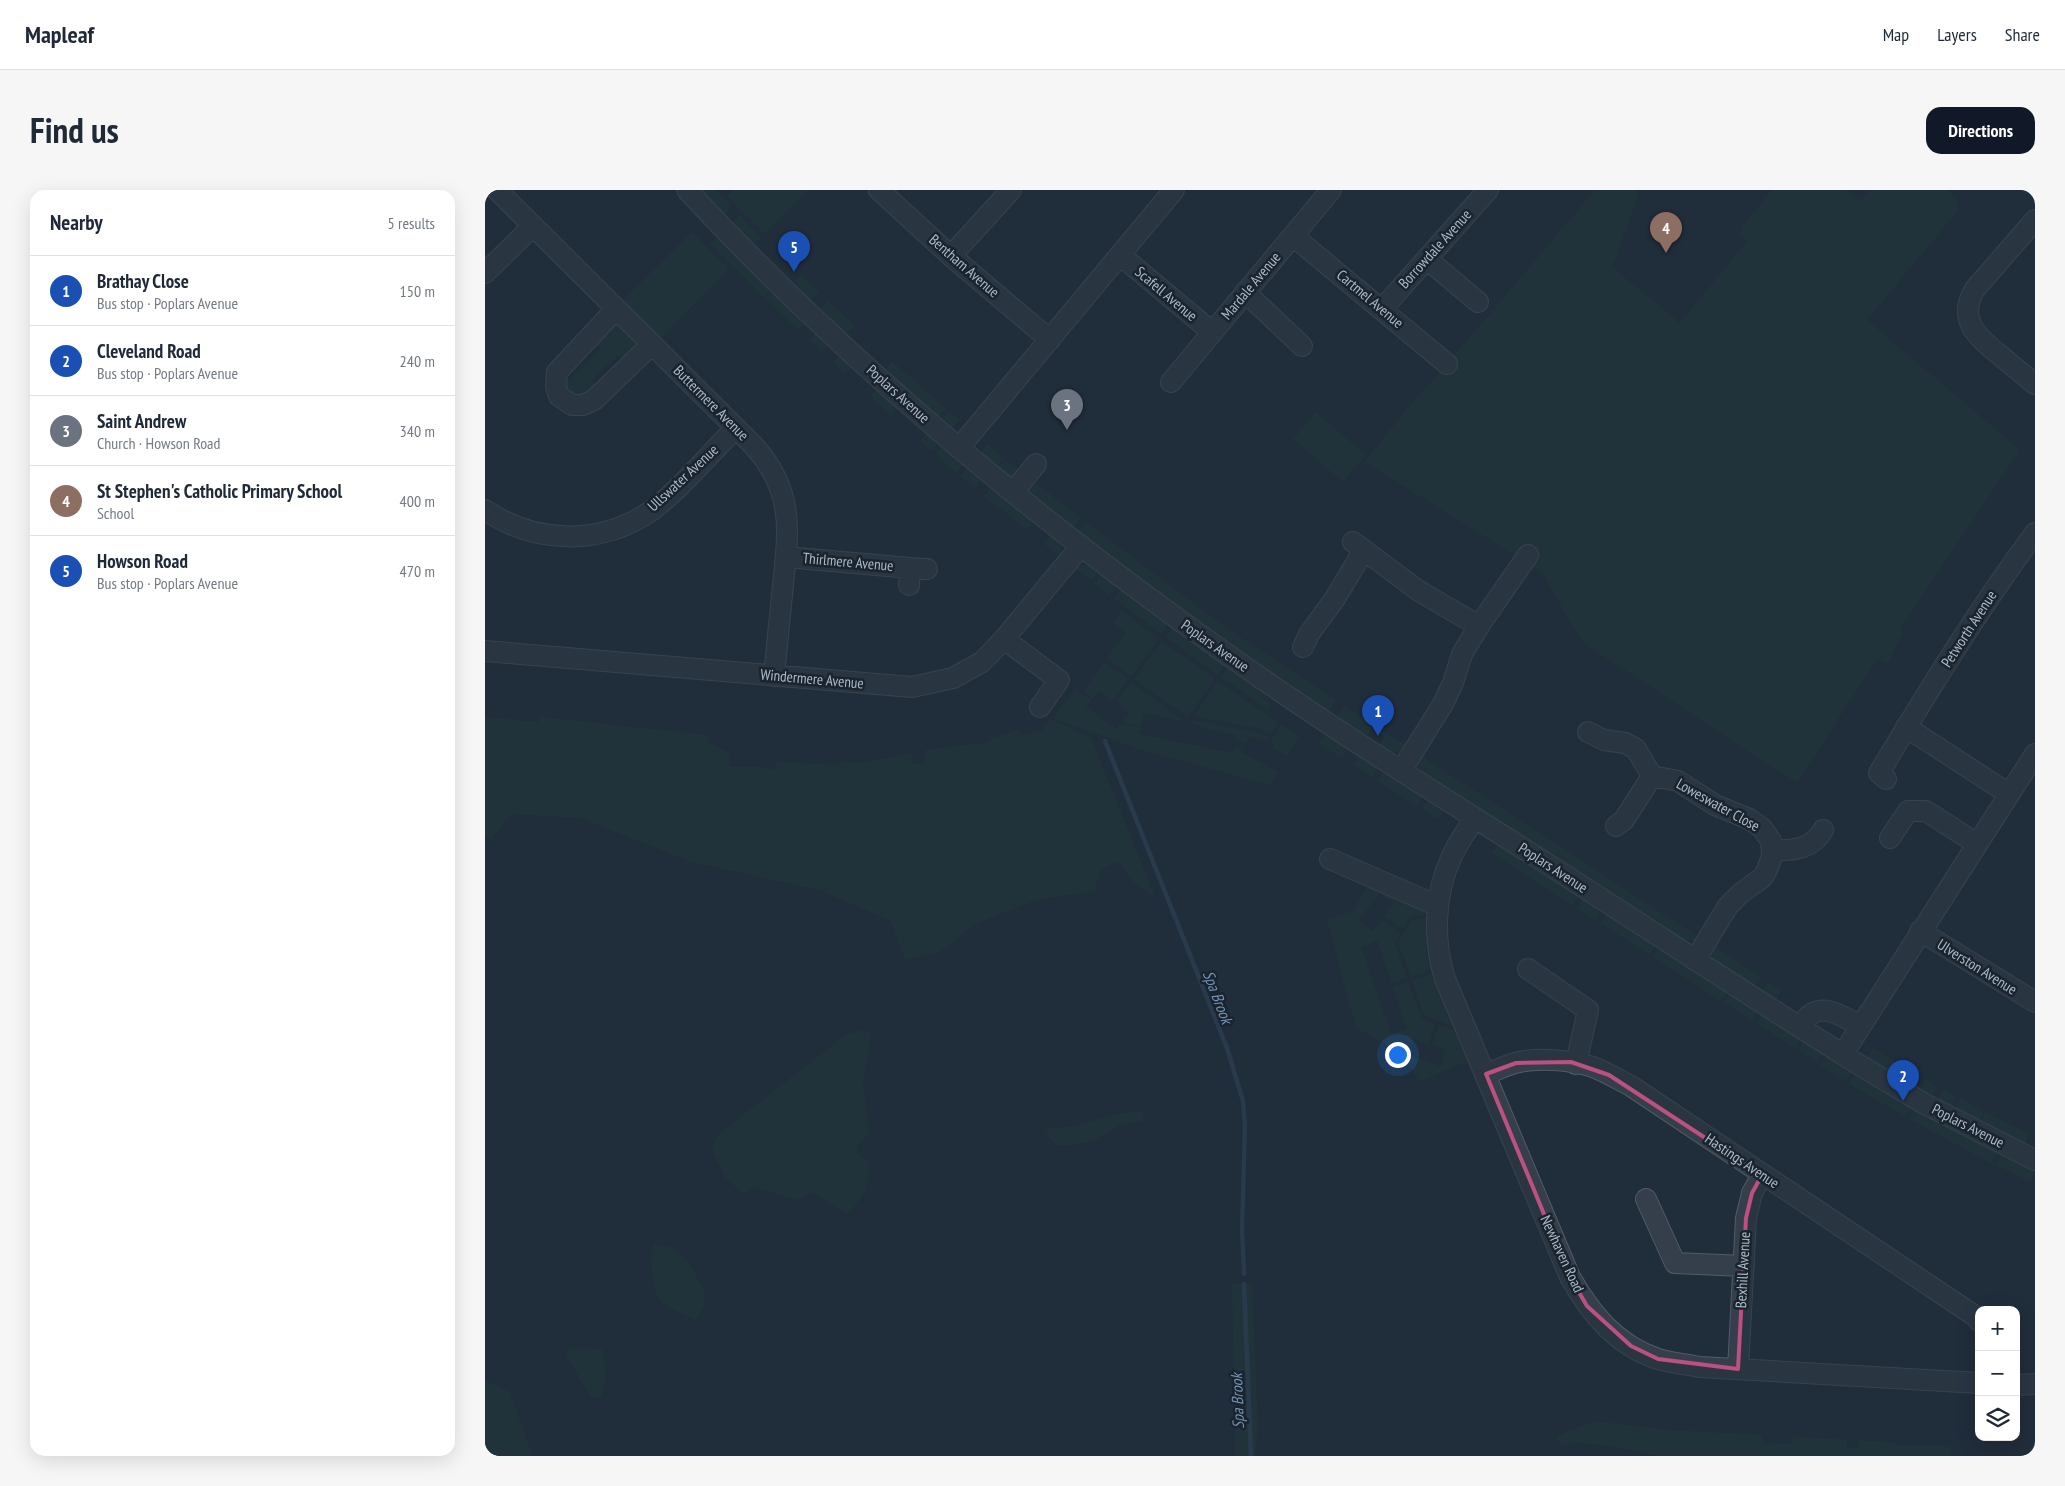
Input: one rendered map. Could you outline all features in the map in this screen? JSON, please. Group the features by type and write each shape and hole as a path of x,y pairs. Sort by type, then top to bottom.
{"street":[{"name":"Buttermere Avenue","path":"497,190 761,453 779,482 788,515 775,676"},
{"name":"Poplars Avenue","path":"687,190 810,313 959,448 1081,546 1225,653 1327,724 1843,1054 1923,1103 2035,1160"},
{"name":"Bentham Avenue","path":"879,190 951,256 1050,340"},
{"path":"951,256 1011,190"},
{"path":"959,448 1174,190"},
{"name":"Mardale Avenue","path":"1171,382 1331,190"},
{"name":"Borrowdale Avenue","path":"1382,309 1488,190"},
{"path":"2035,220 1975,289 1970,300 1968,313 1971,327 1982,340 2035,384"},
{"path":"485,273 533,226"},
{"name":"Cartmel Avenue","path":"1293,236 1447,364"},
{"name":"Scafell Avenue","path":"1120,255 1211,332"},
{"path":"1427,258 1478,302"},
{"path":"1245,292 1302,346"},
{"path":"616,309 557,372 556,387 563,400 572,405 589,404 652,344"},
{"name":"Ullswater Avenue","path":"485,510 519,528 544,535 571,537 609,531 637,519 661,502 735,428"},
{"path":"1013,492 1036,464"},
{"name":"Petworth Avenue","path":"1886,779 1879,773 2001,581 2035,533"},
{"name":"Windermere Avenue","path":"485,651 912,687 953,678 982,662 1004,639 1081,546"},
{"path":"1304,650 1309,634 1334,600 1359,546 1419,591 1479,626"},
{"name":"Thirlmere Avenue","path":"786,557 915,574"},
{"path":"1401,772 1443,704 1453,683 1462,654 1522,564"},
{"path":"1004,639 1059,680 1041,707"},
{"path":"1907,727 2009,794"},
{"path":"1585,730 1604,740 1625,743 1636,748 1652,776 1624,820 1616,826"},
{"path":"1843,1054 1859,1026 2035,754"},
{"name":"Loweswater Close","path":"1652,776 1678,781 1715,805 1756,823 1767,834 1772,850"},
{"path":"1890,838 1908,811 1926,811 1977,844"},
{"name":"Newhaven Road","path":"1475,818 1450,860 1438,906 1437,936 1442,968 1570,1277 1587,1306 1607,1328 1631,1346 1658,1359 1699,1367 1975,1383"},
{"path":"1695,960 1734,898 1762,878 1767,870 1772,850 1800,848 1816,841 1824,826"},
{"path":"1330,859 1438,906"},
{"name":"Ulverston Avenue","path":"1920,931 2035,1002"},
{"path":"1528,969 1587,1010 1576,1064"},
{"path":"1800,1027 1809,1014 1818,1011 1835,1013 1859,1026"},
{"name":"Hastings Avenue","path":"1485,1074 1516,1063 1533,1061 1576,1064 1593,1068 1631,1086 1975,1318"},
{"name":"Bexhill Avenue","path":"1738,1369 1746,1218 1752,1192 1762,1175"},
{"path":"1646,1200 1675,1263 1743,1266"},
{"path":"2020,1385 2035,1384"}],"highlighted area":[{"path":"1571,1062 1609,1075 1762,1175 1752,1193 1746,1218 1738,1369 1658,1359 1631,1346 1587,1306 1570,1277 1486,1074 1516,1063"}],"green space":[{"path":"696,190 716,190 729,203 729,211 722,217"},
{"path":"733,190 808,190 765,234 727,196"},
{"path":"1595,190 1637,190 1637,199 1611,266 1680,323 1747,241 1740,235 1743,225 1772,190 1846,190 1860,201 1871,190 1948,190 1956,199 1959,209 1867,320 2020,450 1900,629 1903,632 1888,664 1877,659 1797,783 1585,644 1542,572 1365,462 1404,412"},
{"path":"740,215 762,238 751,247 729,225"},
{"path":"692,232 729,269 660,339 622,301"},
{"path":"720,234 773,287 763,297 710,244"},
{"path":"801,275 819,292 809,302 795,280"},
{"path":"774,289 807,320 798,330 765,298"},
{"path":"828,301 855,326 845,336 819,311"},
{"path":"615,324 621,324 639,343 629,360 617,356 591,381 602,386 593,396 568,398 563,371 568,382 601,349 593,341"},
{"path":"818,331 831,342 821,352 809,340"},
{"path":"842,353 855,364 845,374 833,363"},
{"path":"892,361 946,409 937,419 884,371"},
{"path":"878,387 900,406 891,416 870,396"},
{"path":"949,411 960,420 951,430 940,421"},
{"path":"1316,412 1366,455 1343,482 1293,439"},
{"path":"929,431 940,441 931,451 920,441"},
{"path":"943,444 965,463 956,473 935,454"},
{"path":"987,444 1004,458 995,468 979,454"},
{"path":"1006,460 1024,474 1012,481 997,470"},
{"path":"969,466 983,478 974,488 960,476"},
{"path":"1029,478 1081,518 1072,530 1024,492"},
{"path":"992,487 1034,521 1027,530 984,496"},
{"path":"1086,522 1225,627 1336,700 1326,716 1077,533"},
{"path":"1053,533 1061,546 1060,557 1044,544"},
{"path":"1082,565 1091,565 1100,570 1092,581 1075,568"},
{"path":"1102,572 1118,584 1109,595 1094,583"},
{"path":"1123,588 1169,623 1161,634 1114,598"},
{"path":"1122,610 1159,639 1131,677 1107,658 1126,633 1113,623"},
{"path":"1173,626 1226,664 1218,675 1165,637"},
{"path":"1162,641 1215,679 1188,717 1134,679"},
{"path":"1105,662 1129,679 1112,701 1099,691 1093,699 1083,691"},
{"path":"1229,665 1247,677 1268,698 1266,701 1272,705 1268,710 1221,677"},
{"path":"1218,681 1278,722 1270,735 1261,729 1194,716"},
{"path":"1131,682 1185,722 1150,714 1143,716 1141,726 1122,723 1129,713 1117,701"},
{"path":"1076,689 1091,700 1086,707 1116,729 1120,724 1140,727 1139,734 1232,753 1234,747 1243,748 1241,752 1278,772 1270,785 1142,750 1052,718"},
{"path":"1344,706 1374,725 1367,735 1363,733 1361,737 1334,721"},
{"path":"485,717 539,722 539,717 709,735 708,741 730,754 729,767 765,767 766,769 775,770 776,762 838,765 839,762 862,763 913,753 912,764 925,764 925,750 991,742 990,739 1018,730 1021,735 1042,730 1050,719 1091,738 1155,897 1135,884 1118,861 1100,870 1095,891 1037,900 975,924 940,952 905,960 891,921 819,890 692,862 580,818 512,814 491,839 485,837"},
{"path":"1192,720 1260,733 1269,738 1267,741 1262,738 1260,741 1250,736 1245,743 1236,740 1237,735 1201,728 1201,726 1190,723"},
{"path":"1281,725 1299,736 1287,756 1273,748 1274,745 1270,742"},
{"path":"1376,727 1410,748 1394,753 1378,747 1384,736 1374,730"},
{"path":"1327,732 1347,745 1348,749 1342,758 1319,744"},
{"path":"1360,754 1379,766 1372,777 1353,765"},
{"path":"1420,755 1700,938 1683,942 1420,772"},
{"path":"1386,771 1424,795 1417,806 1377,781 1382,773"},
{"path":"1429,797 1446,808 1438,819 1422,809"},
{"path":"1499,842 1580,894 1572,905 1492,853"},
{"path":"1370,883 1428,905 1426,914 1410,917 1403,929 1384,916 1393,903 1379,893 1359,921 1373,931 1382,920 1401,933 1395,943 1407,978 1392,983 1377,941 1361,947 1391,1034 1407,1029 1393,987 1408,981 1422,1019 1435,1024 1429,1044 1414,1039 1408,1055 1440,1066 1446,1050 1432,1045 1439,1025 1454,1030 1467,1061 1419,1082 1408,1064 1393,1049 1356,1028 1327,919 1353,911"},
{"path":"1584,896 1602,908 1595,920 1577,908"},
{"path":"1608,911 1657,943 1649,955 1600,923"},
{"path":"1426,918 1426,950 1430,970 1411,977 1398,942 1412,920"},
{"path":"1660,945 1729,989 1721,1001 1653,957"},
{"path":"1712,945 1761,977 1754,988 1713,960"},
{"path":"1431,974 1452,1026 1424,1015 1412,981"},
{"path":"1769,982 1782,991 1775,1002 1761,993"},
{"path":"1731,991 1760,1009 1753,1021 1724,1002"},
{"path":"1763,1012 1802,1037 1795,1048 1756,1023"},
{"path":"863,1030 871,1035 863,1084 869,1134 856,1148 858,1155 868,1161 869,1170 865,1190 858,1202 847,1214 813,1192 796,1200 756,1187 744,1194 725,1178 712,1150 717,1136 845,1035"},
{"path":"1805,1039 1824,1051 1817,1062 1798,1050"},
{"path":"1873,1048 1908,1069 1900,1081 1866,1060"},
{"path":"1827,1054 1835,1059 1834,1061 1838,1064 1840,1062 1853,1070 1846,1081 1820,1065"},
{"path":"1856,1072 1899,1097 1897,1100 1911,1108 1906,1117 1849,1084"},
{"path":"1926,1079 1938,1087 1932,1097 1920,1090"},
{"path":"1943,1089 1956,1096 1950,1107 1937,1100"},
{"path":"1961,1098 1984,1111 1978,1123 1955,1110"},
{"path":"1916,1107 1997,1150 1991,1163 1909,1119"},
{"path":"1143,1112 1142,1121 1121,1125 1092,1141 1073,1145 1057,1145 1046,1135 1049,1128 1074,1126 1121,1113"},
{"path":"1985,1112 2029,1134 2023,1147 1979,1123"},
{"path":"2002,1153 2035,1168 2031,1182 1996,1165"},
{"path":"654,1244 673,1248 689,1263 705,1292 704,1305 696,1320 668,1306 658,1296 652,1273 652,1249"},
{"path":"1232,1284 1252,1284 1258,1428 1255,1456 1235,1456"},
{"path":"569,1348 602,1349 606,1375 601,1397 592,1398 566,1356"},
{"path":"485,1381 510,1392 532,1456 485,1456"},
{"path":"1594,1421 1669,1430 1762,1435 1762,1443 1791,1444 1792,1436 1847,1440 1847,1448 1859,1448 1859,1441 1894,1442 1895,1445 1940,1445 1951,1448 1950,1455 1955,1456 1659,1456 1606,1445 1576,1443 1561,1445 1556,1436"}],"waterway":[{"name":"Spa Brook","path":"1105,741 1227,1048 1243,1101 1245,1125 1242,1228 1244,1274"},
{"name":"Spa Brook","path":"1244,1284 1251,1456"}],"place":[{"name":"St Stephen's Catholic Primary School","path":"1666,253"},
{"name":"Howson Road","path":"794,272"},
{"name":"Saint Andrew","path":"1067,430"},
{"name":"Brathay Close","path":"1378,736"},
{"name":"Cleveland Road","path":"1903,1101"}]}
